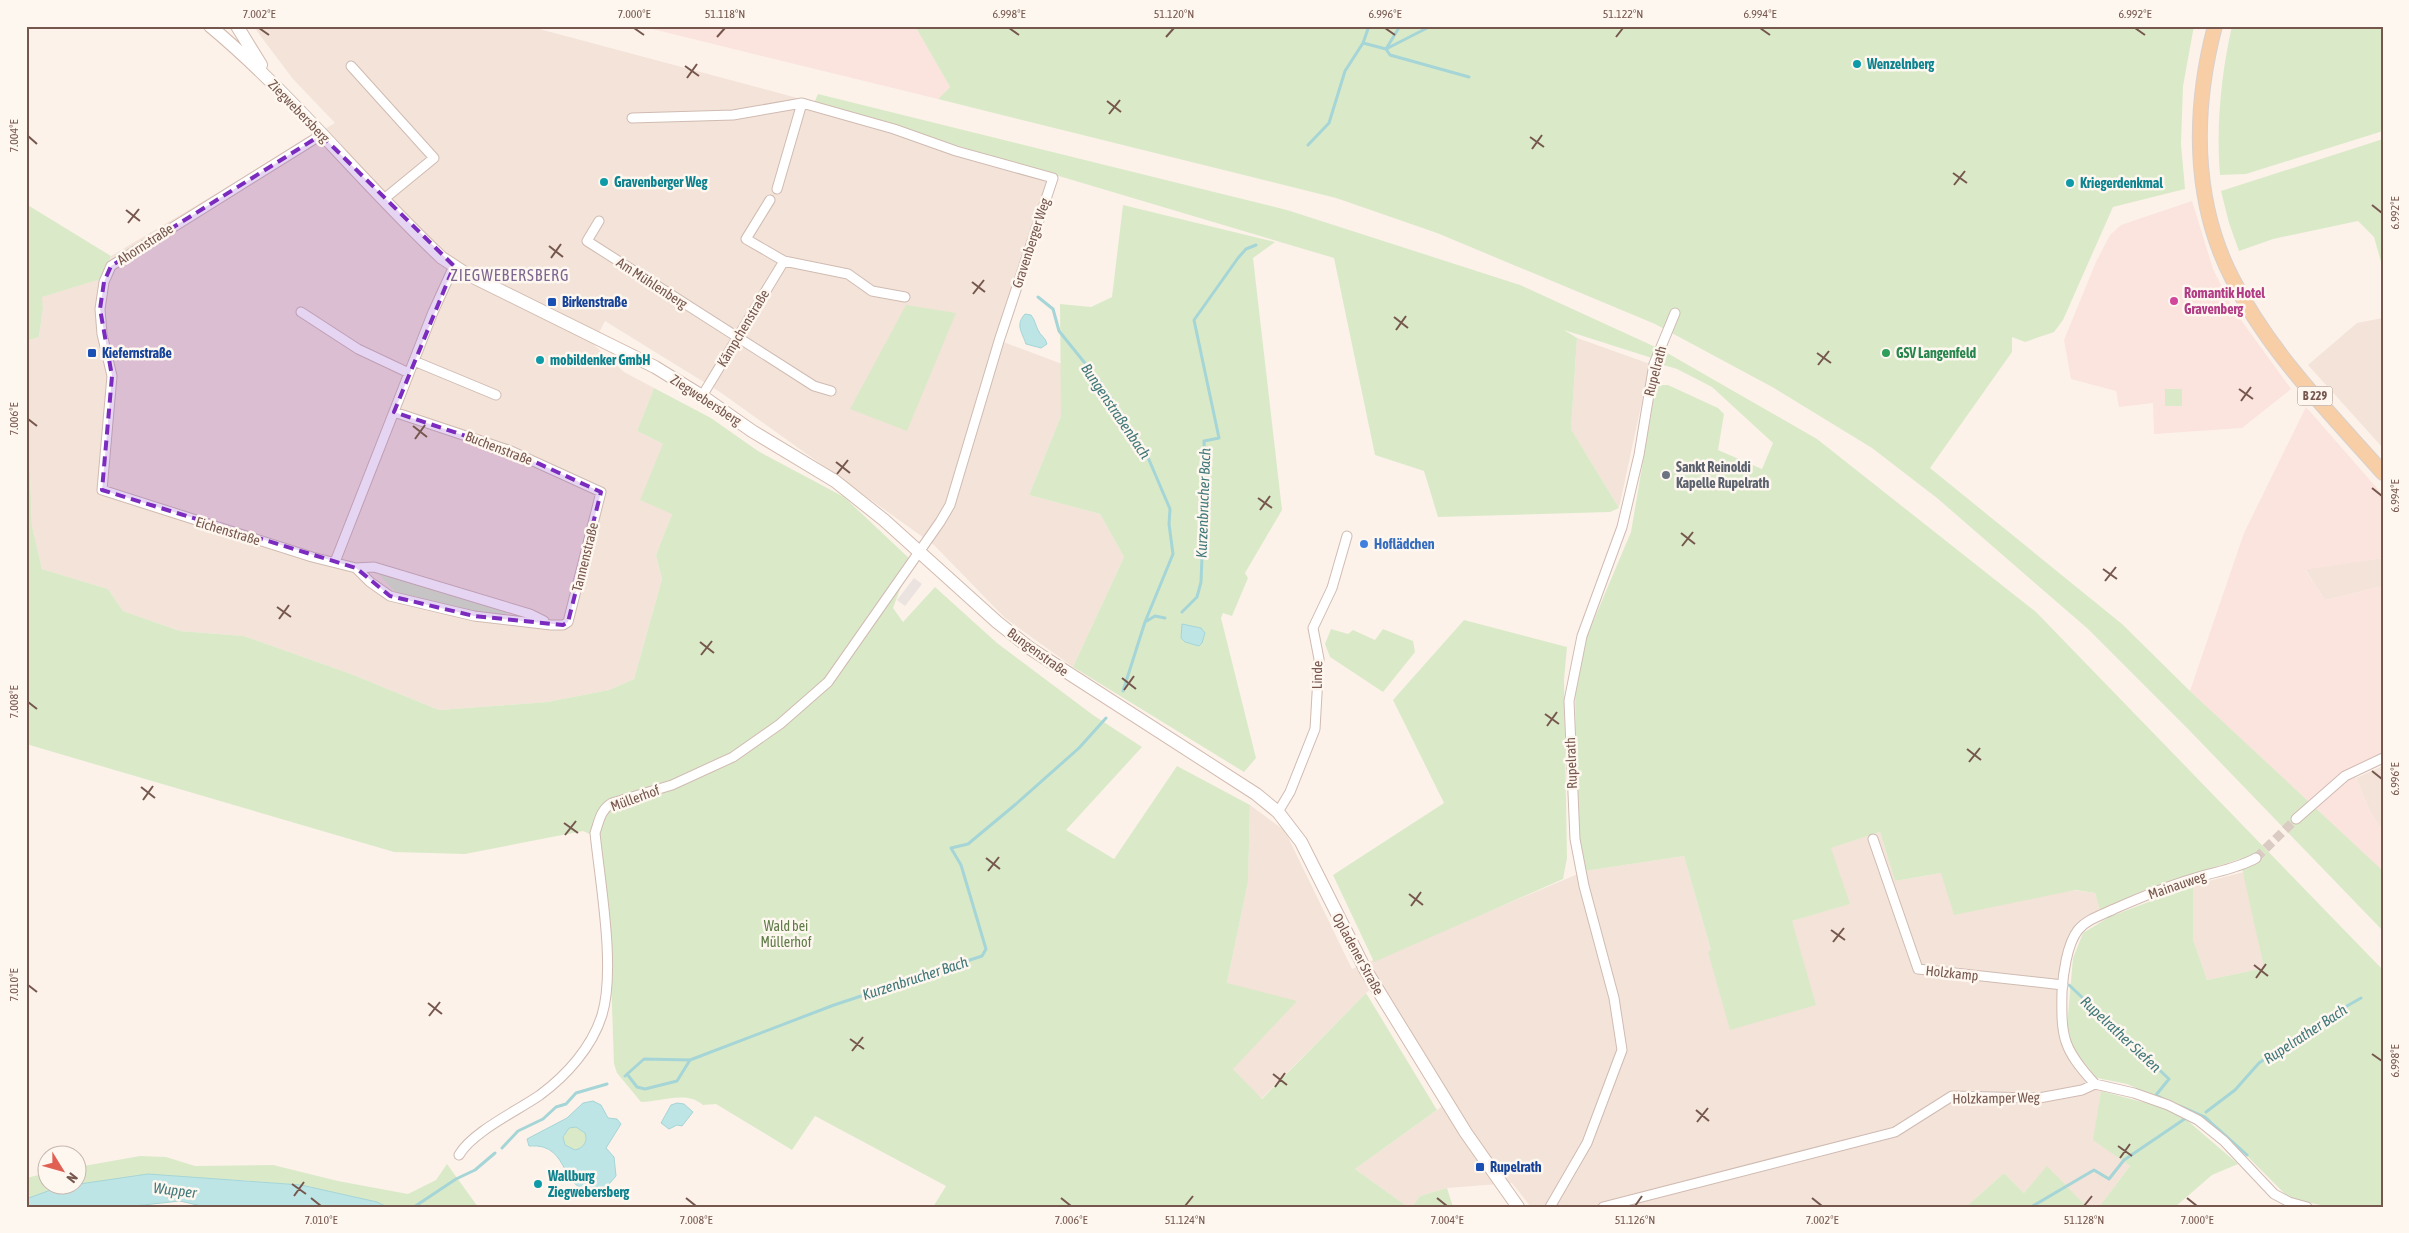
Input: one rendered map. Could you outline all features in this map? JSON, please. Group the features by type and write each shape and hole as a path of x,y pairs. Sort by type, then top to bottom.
{"main road":[{"name":"Ziegwebersberg","path":"210,26 238,49 384,200 430,246 454,266 632,355 702,396 752,431 834,481 884,520 920,553"},
{"path":"237,26 274,86"},
{"name":"B 229","path":"2215,26 2202,85 2199,117 2202,175 2217,244 2232,278 2253,314 2297,374 2383,474"},
{"name":"Bungenstraße","path":"920,553 997,622 1031,649 1166,736"},
{"name":"Opladener Straße","path":"1166,736 1256,794 1278,812 1301,842 1354,949 1466,1133 1518,1207"}],"street":[{"path":"351,66 434,158 384,200"},
{"path":"777,190 802,103"},
{"name":"Gravenberger Weg","path":"632,118 733,115 802,103 894,129 956,151 1053,178 999,341 950,505 920,553"},
{"name":"Ahornstraße","path":"102,490 112,376 102,334 100,309 104,282 111,266 321,135"},
{"path":"770,200 746,239 784,261 848,274 872,291 905,296"},
{"name":"Am Mühlenberg","path":"599,221 587,241 738,338"},
{"name":"Kämpchenstraße","path":"702,396 784,261"},
{"path":"335,562 409,373 454,266"},
{"path":"300,312 358,349 409,373"},
{"name":"Rupelrath","path":"1550,1207 1587,1143 1622,1050 1614,998 1584,886 1575,840 1569,701 1582,636 1622,527 1639,455 1654,364 1675,314"},
{"path":"738,338 814,386 831,391"},
{"path":"414,361 496,395"},
{"name":"Buchenstraße","path":"394,412 511,451 601,492"},
{"name":"Eichenstraße","path":"102,490 312,557 356,568 374,567 530,614 551,625"},
{"name":"Tannenstraße","path":"568,622 601,492"},
{"name":"Linde","path":"1278,812 1290,792 1315,730 1319,659 1313,628 1332,588 1347,536"},
{"name":"Müllerhof","path":"459,1155 464,1147 476,1136 542,1093 564,1075 587,1048 602,1014 606,988 606,936 595,834 598,820 605,808 612,804 672,785 733,758 780,724 828,682 920,553"},
{"name":"Eichenstraße","path":"356,568 370,582 390,596 474,616 551,625 563,625 568,622"},
{"path":"2296,819 2345,776 2383,758"},
{"name":"Holzkamp","path":"1873,839 1918,969 2063,985"},
{"name":"Mainauweg","path":"2063,985 2074,936 2083,925 2159,890 2246,864 2256,858"},
{"path":"2063,985 2063,1038 2079,1066 2095,1084 2134,1093 2168,1105 2198,1120 2224,1141 2274,1194 2289,1202 2307,1207"},
{"name":"Holzkamper Weg","path":"1603,1207 1895,1132 1952,1096 2040,1098 2082,1090 2095,1084"}],"highlighted area":[{"path":"321,135 454,266 394,412 511,451 601,492 568,622 563,625 474,616 390,596 356,568 102,490 112,376 100,309 104,282 111,266"}],"shaded area":[{"path":"253,26 528,26 801,99 809,108 901,135 960,157 1048,181 995,339 1062,364 1061,416 1029,495 1100,514 1124,557 1073,667 1005,618 934,545 720,392 605,321 593,344 624,372 654,388 637,431 663,444 672,514 656,555 662,579 634,679 609,690 547,702 439,710 351,674 244,636 180,631 123,611 108,589 42,569 32,526 30,472 26,457 26,341 39,337 43,308 41,297 101,279 111,256 335,123 293,79"},
{"path":"640,26 915,26 950,87 938,99"},
{"path":"2192,201 2213,269 2233,309 2291,389 2242,428 2154,434 2153,403 2119,407 2116,391 2071,379 2064,340 2096,262 2110,235 2121,225"},
{"path":"2383,318 2383,448 2308,365 2357,323"},
{"path":"1577,338 1650,364 1619,508 1571,429"},
{"path":"2306,407 2383,495 2383,558 2305,570 2325,600 2383,586 2383,754 2350,769 2356,778 2370,811 2383,831 2383,871 2190,691 2244,533"},
{"path":"2383,558 2383,586 2325,600 2305,569"},
{"path":"914,578 922,584 905,606 897,600"},
{"path":"2383,766 2383,831 2370,811 2356,778"},
{"path":"1250,805 1285,831 1352,969 1585,871 1684,856 1711,950 1792,921 1849,904 1830,848 1880,832 1895,881 1941,873 2095,893 2100,910 2079,923 2065,944 2060,986 2061,1041 2075,1064 2101,1091 2094,1140 2130,1166 2099,1207 2087,1207 2047,1167 2024,1193 2004,1173 1966,1207 1531,1207 1512,1183 1447,1188 1420,1196 1412,1207 1408,1207 1355,1169 1447,1103 1413,1047 1381,981 1366,993 1261,1099 1233,1069 1227,983 1248,882"},
{"path":"2244,872 2264,968 2207,980 2193,939 2193,885"}],"green space":[{"path":"915,26 2194,26 2183,86 2181,144 2185,189 2113,207 2063,320 2054,332 2025,342 2012,337 2012,352 1930,468 2122,624 2190,691 2383,871 2383,931 2189,730 2088,629 1937,498 1872,448 1774,388 1655,324 1437,233 1336,198 938,99 950,87"},
{"path":"2232,26 2383,26 2383,131 2246,174 2220,175 2220,100"},
{"path":"818,94 1287,210 1520,285 1662,350 1817,439 2036,612 2383,970 2383,1207 2331,1207 2290,1199 2212,1121 2127,1084 2097,1078 2073,1049 2067,1027 2073,958 2083,933 2109,917 2193,885 2193,939 2207,980 2264,968 2240,859 2149,888 2100,910 2095,893 2075,890 1954,915 1941,873 1895,881 1880,832 1831,848 1850,904 1792,921 1816,1005 1730,1030 1708,952 1711,950 1684,856 1585,871 1580,846 1576,794 1575,679 1587,636 1631,532 1656,385 1668,385 1718,408 1724,414 1718,450 1762,469 1773,443 1712,387 1677,369 1657,363 1655,359 1564,330 1577,338 1571,429 1619,508 1610,512 1438,517 1424,471 1375,455 1334,258 814,103"},
{"path":"2383,139 2383,269 2374,237 2358,221 2273,239 2239,251 2229,223 2221,191"},
{"path":"26,204 111,256 101,279 42,297 43,308 39,337 26,341"},
{"path":"1123,205 1275,242 1253,258 1282,510 1245,573 1248,578 1232,616 1223,613 1221,618 1256,758 1244,772 1073,667 1124,557 1100,514 1029,495 1061,416 1060,304 1091,307 1112,297"},
{"path":"906,305 956,313 907,431 850,409"},
{"name":"Wald bei Müllerhof","path":"654,388 711,418 758,451 844,497 911,560 893,608 903,622 935,587 997,643 1093,715 1142,747 1066,830 1114,859 1177,766 1250,805 1248,882 1227,983 1297,1001 1233,1069 1262,1099 1366,993 1437,1110 1355,1169 1408,1207 933,1207 946,1186 815,1116 792,1150 716,1104 703,1105 689,1098 681,1097 641,1102 617,1073 614,1064 611,979 600,839 583,831 465,854 394,852 26,744 26,457 30,472 32,526 42,569 108,589 123,611 180,631 244,636 351,674 439,710 547,702 609,690 634,679 662,579 656,555 672,514 640,500 663,444 637,431"},
{"path":"2165,389 2182,389 2182,406 2165,406"},
{"path":"376,571 506,610 506,616 453,608 396,593"},
{"path":"1464,620 1567,647 1564,680 1567,858 1563,879 1374,962 1333,875 1444,803 1393,700"},
{"path":"1331,629 1348,634 1353,630 1375,640 1383,629 1413,641 1415,652 1383,692 1330,657 1325,644"},
{"path":"2101,1091 2172,1110 2188,1121 2238,1164 2212,1175 2175,1207 2099,1207 2130,1166 2093,1140"},
{"path":"575,1126 583,1130 587,1138 583,1146 575,1150 567,1146 563,1138 567,1130"},
{"path":"140,1156 166,1157 195,1166 273,1165 338,1181 408,1194 436,1180 447,1164 478,1207 387,1207 377,1202 301,1185 239,1180 120,1179 88,1183 88,1165"},
{"path":"2047,1166 2087,1207 1966,1207 2004,1173 2024,1193"},
{"path":"38,1175 38,1195 26,1199 26,1178"},
{"path":"1447,1188 1453,1207 1412,1207 1420,1196"}],"water":[{"path":"1025,314 1031,315 1047,344 1041,348 1026,344 1020,325"},
{"path":"1182,624 1201,628 1205,633 1199,646 1185,642 1181,638"},
{"path":"593,1101 601,1105 608,1118 617,1119 621,1124 606,1148 614,1157 616,1176 603,1191 588,1191 578,1186 553,1152 543,1147 529,1146 527,1139 567,1118 583,1103","holes":["576,1127 585,1133 586,1141 581,1148 575,1150 565,1145 563,1137 569,1128"]},
{"path":"677,1103 684,1104 693,1112 682,1126 677,1125 669,1129 661,1123 671,1105"},
{"name":"Wupper","path":"148,1174 301,1185 377,1202 387,1207 206,1207 180,1201 125,1207 26,1207 26,1199 38,1195 88,1196 88,1183"}],"waterway":[{"name":"Kurzenbrucher Bach","path":"1308,145 1329,123 1345,71 1363,43 1369,26"},
{"path":"1400,26 1386,49 1390,55 1469,77"},
{"path":"1363,43 1386,49 1431,26"},
{"name":"Kurzenbrucher Bach","path":"1182,612 1197,597 1201,582 1205,480 1204,441 1219,438 1194,320 1238,258 1246,249 1256,245"},
{"name":"Bungenstraßenbach","path":"1038,297 1053,309 1059,331 1101,383 1144,448 1170,509 1169,524 1173,554 1145,622"},
{"name":"Kurzenbrucher Bach","path":"1123,691 1145,622 1155,616 1165,618"},
{"name":"Kurzenbrucher Bach","path":"627,1074 637,1087 645,1089 677,1081 690,1060 834,1005 982,956 986,949 961,865 951,848 968,844 1016,804 1079,748 1106,718"},
{"name":"Rupelrather Siefen","path":"2069,985 2169,1079 2156,1095 2165,1100"},
{"name":"Rupelrather Bach","path":"2206,1112 2235,1090 2259,1063 2319,1022 2361,998"},
{"name":"Kurzenbrucher Bach","path":"625,1076 644,1059 690,1060"},
{"name":"Kurzenbrucher Bach","path":"502,1148 518,1131 543,1119 556,1107 566,1104 576,1093 607,1084"},
{"path":"2180,1106 2205,1117 2247,1155"},
{"name":"Rupelrather Bach","path":"2031,1207 2094,1170 2109,1179 2124,1160 2186,1118"},
{"name":"Kurzenbrucher Bach","path":"414,1207 456,1179 475,1170 495,1153"}],"tunnel":[{"path":"2256,858 2296,819"}],"place":[{"name":"Wenzelnberg","path":"1857,64"},
{"name":"Gravenberger Weg","path":"604,182"},
{"name":"Kriegerdenkmal","path":"2070,183"},
{"name":"Romantik Hotel Gravenberg","path":"2174,301"},
{"name":"Birkenstraße","path":"552,302"},
{"name":"Kiefernstraße","path":"92,353"},
{"name":"GSV Langenfeld","path":"1886,353"},
{"name":"mobildenker GmbH","path":"540,360"},
{"name":"Sankt Reinoldi Kapelle Rupelrath","path":"1666,475"},
{"name":"Hoflädchen","path":"1364,544"},
{"name":"Rupelrath","path":"1480,1167"},
{"name":"Wallburg Ziegwebersberg","path":"538,1184"}],"district":[{"name":"ZIEGWEBERSBERG","path":"510,275"}]}
